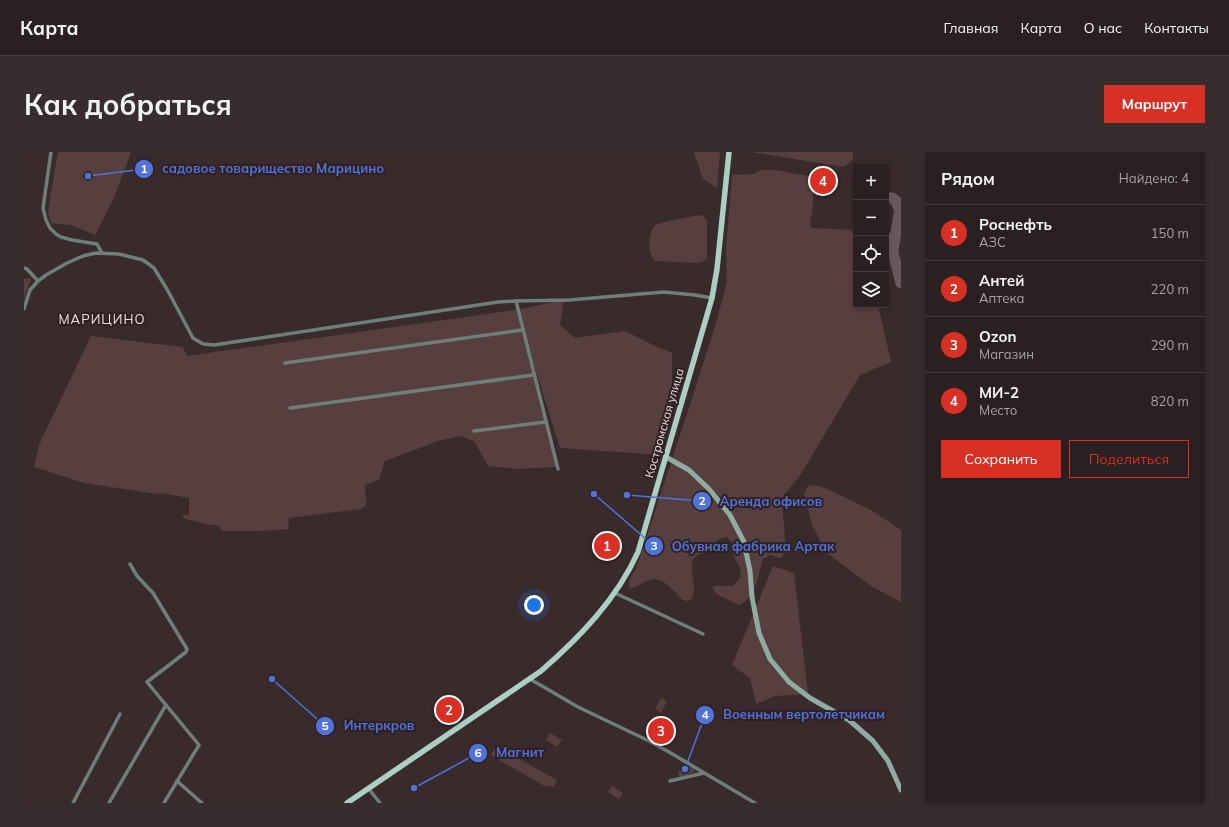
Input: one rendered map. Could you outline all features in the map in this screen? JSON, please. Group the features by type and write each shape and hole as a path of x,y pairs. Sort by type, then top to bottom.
{"main road":[{"name":"Костромская улица","path":"347,803 530,679 560,654 588,625 615,593 630,571 638,552 712,298 717,269 729,152"},
{"path":"666,458 689,470 709,489 734,522 744,542 750,571 752,597 759,634 770,659 789,682 810,698 849,720 873,741 888,761 901,790"}],"street":[{"path":"51,152 43,208 50,228 61,237 97,244 102,252"},
{"path":"24,308 30,290 38,281 75,259 102,252 130,256 143,260 154,268 168,291 190,334 195,340 203,344 214,345 490,303 564,300 664,292 712,298"},
{"path":"24,268 27,269 38,281"},
{"path":"516,301 533,375 558,469"},
{"path":"285,363 522,330"},
{"path":"290,408 533,375"},
{"path":"474,432 545,422"},
{"path":"130,564 153,594 187,649 186,652 147,682 199,745 164,803"},
{"path":"615,593 703,634"},
{"path":"530,679 578,707 645,739 755,803"},
{"path":"109,803 166,705"},
{"path":"73,803 120,714"},
{"path":"670,781 704,773"},
{"path":"177,781 202,803"},
{"path":"368,788 380,803"}],"shaded area":[{"path":"58,152 131,152 113,200 95,235 71,225 51,223 48,211"},
{"path":"694,152 720,152 717,188 703,179"},
{"path":"751,152 852,152 853,159 844,167"},
{"path":"761,170 774,170 809,176 814,181 812,216 810,219 811,228 853,230 853,308 879,308 891,362 860,375 801,474 785,494 782,501 786,552 781,558 770,555 763,559 756,585 753,592 745,602 739,605 716,594 712,587 733,586 741,577 740,568 734,557 732,543 727,537 718,540 714,544 710,553 696,556 693,560 692,572 694,591 691,600 687,601 683,600 667,584 658,580 652,579 630,588 629,580 636,569 686,417 716,323 727,282 726,249 732,175 754,174"},
{"path":"701,215 707,221 707,258 698,263 655,261 652,258 649,243 651,233 655,225"},
{"path":"31,278 24,300 24,279"},
{"path":"564,300 560,325 575,338 625,331 672,353 672,401 661,454 560,448 520,320 557,467 517,469 488,466 474,441 460,436 438,441 385,461 379,480 365,485 367,502 364,507 360,509 289,518 288,529 221,531 220,526 183,518 183,515 189,515 189,498 84,483 34,467 39,445 91,336 183,347 187,356 516,310"},
{"path":"811,485 827,489 871,510 901,530 901,602 871,586 827,553 812,525 804,494 807,487"},
{"path":"773,566 794,573 808,694 775,696 756,704 750,678 732,665"},
{"path":"661,698 667,701 661,713 655,709"},
{"path":"550,733 562,740 557,747 546,740"},
{"path":"496,746 557,780 554,788 549,785 546,787 491,755"},
{"path":"684,764 694,769 695,772 680,777 678,773"},
{"path":"612,786 623,793 619,799 608,792"}],"taxiway":[{"path":"889,198 896,201 900,211"},
{"path":"893,250 901,203"},
{"path":"889,242 901,283"}],"place":[{"name":"садовое товарищество Марицино","path":"88,176"},
{"name":"МИ-2","path":"823,181"},
{"name":"Обувная фабрика Артак","path":"594,494"},
{"name":"Аренда офисов","path":"627,495"},
{"name":"Роснефть","path":"607,546"},
{"name":"Интеркров","path":"272,679"},
{"name":"Антей","path":"449,710"},
{"name":"Ozon","path":"661,731"},
{"name":"Военным вертолетчикам","path":"685,769"},
{"name":"Магнит","path":"414,788"}],"district":[{"name":"МАРИЦИНО","path":"102,319"}]}
